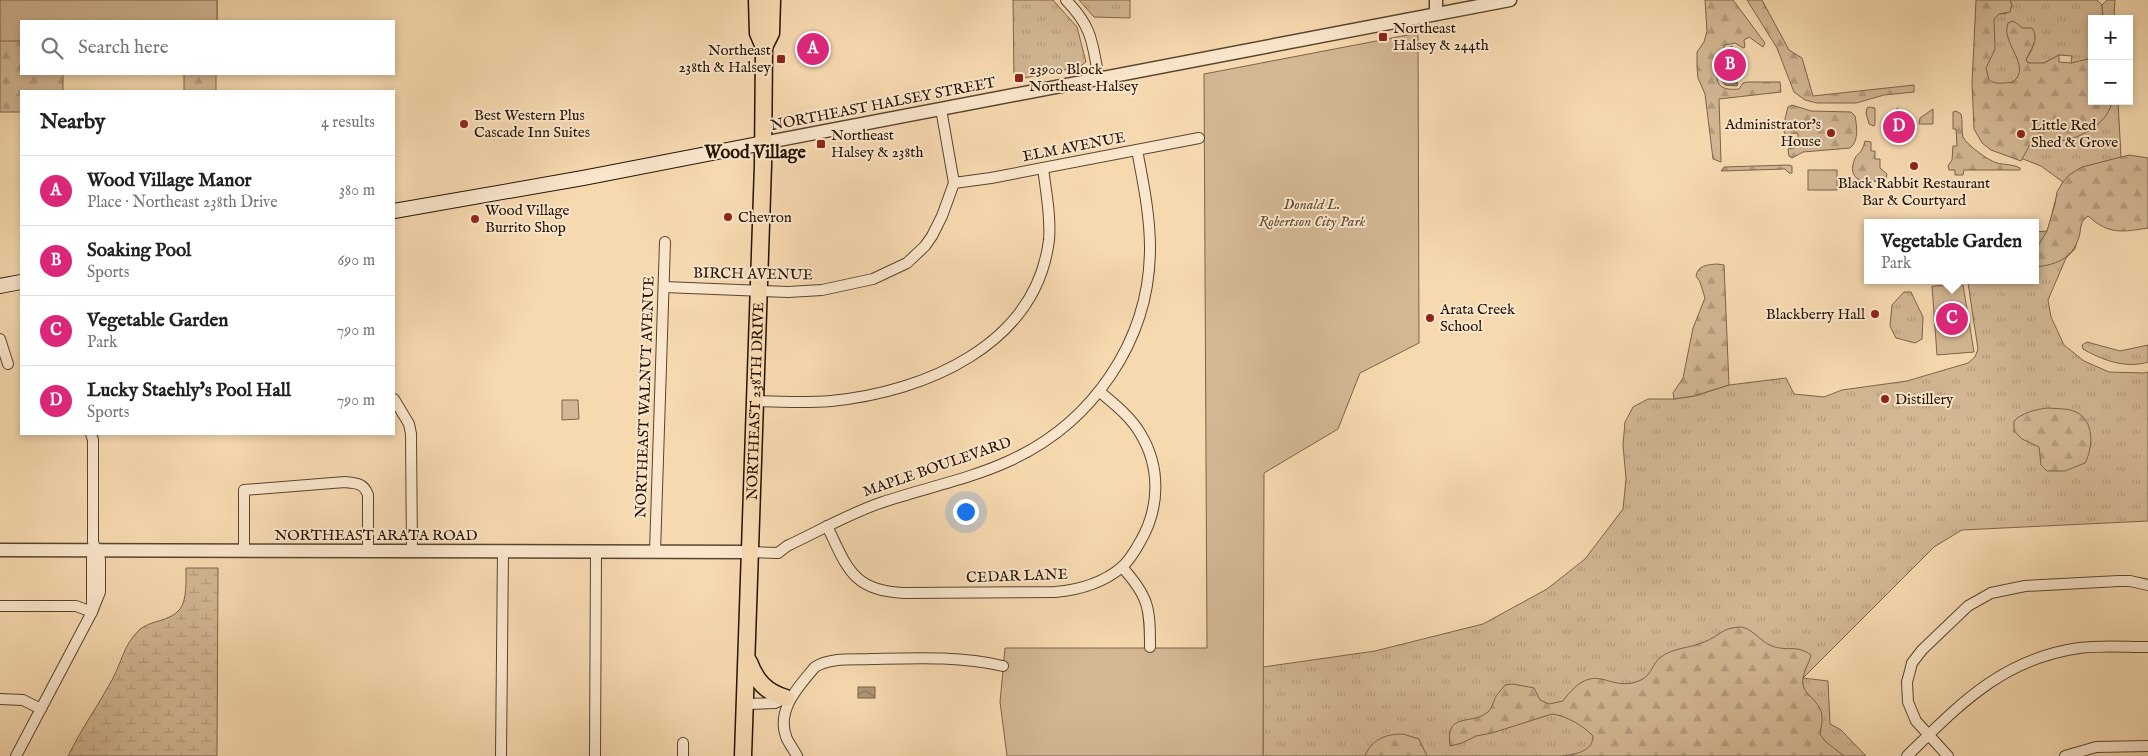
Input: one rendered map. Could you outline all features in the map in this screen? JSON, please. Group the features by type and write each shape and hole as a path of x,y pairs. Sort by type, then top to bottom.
{"highway":[{"name":"NORTHEAST 238TH DRIVE","path":"743,756 748,655 759,552 755,401 764,47 758,33 756,0"},
{"name":"NORTHEAST 238TH DRIVE","path":"764,47 771,34 772,0"},
{"path":"748,655 757,680 767,690 788,698"}],"main road":[{"name":"NORTHEAST HALSEY STREET","path":"395,211 583,178 763,143"},
{"path":"0,286 20,282"}],"street":[{"path":"1066,0 1088,27 1099,79"},
{"path":"1436,0 1436,14"},
{"name":"NORTHEAST HALSEY STREET","path":"763,143 1510,0"},
{"name":"BIRCH AVENUE","path":"664,287 804,292 839,288 873,280 897,269 915,256 932,236 942,216 954,183 941,109"},
{"name":"ELM AVENUE","path":"954,183 1199,138"},
{"name":"MAPLE BOULEVARD","path":"759,552 787,546 860,510 1008,461 1043,442 1066,426 1100,392 1130,342 1141,311 1146,288 1150,247 1137,150"},
{"path":"755,401 832,400 897,389 941,372 976,353 993,341 1005,331 1028,302 1043,268 1050,223 1042,168"},
{"name":"NORTHEAST WALNUT AVENUE","path":"654,552 665,242"},
{"path":"0,339 8,364"},
{"name":"CEDAR LANE","path":"827,526 852,573 869,587 891,593 1055,592 1074,590 1092,584 1122,568 1131,557 1150,523 1156,499 1155,469 1148,448 1137,428 1124,413 1100,392"},
{"path":"395,401 408,424 411,434 412,551"},
{"path":"16,756 92,612 92,558 95,550 93,542 93,440 90,435"},
{"path":"244,551 244,490 355,482 366,489 368,495 368,551"},
{"name":"NORTHEAST ARATA ROAD","path":"0,550 759,552"},
{"path":"501,756 503,551"},
{"path":"595,756 596,552"},
{"path":"1122,568 1133,580 1146,600 1150,619 1150,647"},
{"path":"1948,756 1916,721 1908,702 1907,682 1912,663 1922,650 1968,606 1991,593 2025,586 2125,581 2148,585"},
{"path":"0,606 76,606 92,612"},
{"path":"1907,756 1960,704 1986,684 2031,660 2080,648 2148,647"},
{"path":"797,756 784,729 788,698 815,667 820,664 842,660 935,657 1003,666"},
{"path":"746,704 775,702 788,698"},
{"path":"0,699 23,700 41,709"},
{"path":"683,742 683,756"},
{"path":"2065,756 2096,747 2148,746"}],"green space":[{"path":"0,0 217,0 217,20 20,20 20,75 63,75 63,90 20,90 20,112 0,112"},
{"path":"0,0 217,0 217,20 20,20 20,41 0,41"},
{"path":"1013,0 1053,0 1077,27 1086,62 1079,67 1014,80"},
{"path":"1079,0 1130,0 1130,18 1094,17"},
{"path":"1705,0 1733,0 1765,43 1763,47 1749,37 1744,40 1745,47 1743,48 1735,43 1725,45 1721,54 1725,64 1717,74 1720,86 1727,89 1739,89 1743,83 1747,82 1780,82 1781,92 1719,99 1721,162 1713,159 1705,94 1698,78 1697,52 1704,42 1707,31"},
{"path":"1747,0 1762,0 1789,50 1802,58 1813,96 1914,85 1914,92 1884,95 1856,103 1817,103 1805,100 1794,92 1777,48"},
{"path":"1976,0 2010,0 2012,5 2010,12 1999,14 1994,19 1995,49 1986,68 1989,80 1997,83 2013,82 2018,76 2020,69 2007,31 2008,23 2013,21 2023,28 2032,28 2034,32 2034,44 2026,60 2028,63 2044,63 2059,55 2059,62 2071,63 2088,59 2088,105 2111,105 2101,121 2081,135 2062,141 2031,143 2021,161 1991,150 1982,143 1974,129 1972,83"},
{"path":"2010,0 2097,0 2102,5 2103,15 2088,15 2088,60 2071,63 2072,56 2059,55 2044,63 2028,63 2026,60 2032,49 2035,36 2019,26 2025,64 2088,99 2088,105 2118,105 2121,157 2088,216 2082,221 2075,249 2066,258 2048,300 2051,317 2064,345 2084,361 2109,372 2148,372 2148,521 1962,530 1934,547 1803,678 1828,681 1830,724 1841,730 1866,756 1263,756 1263,667 1375,651 1483,624 1547,589 1585,559 1623,509 1626,479 1623,445 1625,422 1633,407 1648,399 1674,399 1694,396 1729,385 1786,378 1794,394 1824,397 1842,390 1907,381 1968,363 1975,357 1978,349 1968,284 2039,284 2039,232 2047,231 2063,182 2041,166 2010,154 1978,128 1988,13 2006,14 2012,5"},
{"path":"2107,0 2115,0 2114,15 2103,15 2102,5"},
{"name":"Donald L. Robertson City Park","path":"1418,33 1419,343 1360,373 1338,429 1264,473 1263,756 1007,756 1000,702 1005,648 1207,648 1204,74"},
{"path":"184,75 216,75 216,90 184,90"},
{"path":"1792,105 1811,111 1851,112 1855,116 1857,129 1855,142 1850,148 1803,152 1792,158 1789,156 1788,149 1798,147 1798,134 1793,134 1793,137 1788,139 1784,132 1787,127 1785,119 1788,107"},
{"path":"1869,107 1875,108 1874,126 1869,124 1866,113"},
{"path":"1897,108 1908,118 1910,124 1899,122"},
{"path":"1933,109 1933,124 1919,124 1920,118"},
{"path":"1956,111 1961,114 1963,137 1969,144 1993,162 2011,165 2020,168 2020,170 1964,170 1963,175 1955,175 1955,170 1949,170 1948,166 1952,160 1953,146 1957,146 1956,129 1953,129 1953,112"},
{"path":"1865,141 1871,142 1871,151 1875,151 1875,159 1880,159 1880,168 1887,174 1886,178 1868,182 1862,181 1854,174 1854,161"},
{"path":"2129,155 2148,158 2148,228 2116,231 2103,226 2088,216 2081,225 2077,242 2070,254 2058,262 2039,266 2039,244 2047,231 2057,192 2069,175 2082,167"},
{"path":"1792,166 1792,173 1785,169 1721,171 1724,167"},
{"path":"1808,170 1837,170 1837,190 1808,190"},
{"path":"1724,265 1729,385 1694,396 1674,399 1673,393 1683,378 1693,328 1705,298 1696,276 1697,272 1704,266"},
{"path":"1963,285 1974,352 1937,355 1932,286"},
{"path":"1904,292 1911,292 1923,317 1922,339 1915,343 1896,338 1890,326 1892,305"},
{"path":"2087,342 2120,351 2148,345 2148,362 2123,364 2106,360 2083,349 2082,345"},
{"path":"562,400 578,400 579,419 562,420"},
{"path":"2048,408 2066,409 2076,412 2087,422 2091,443 2085,463 2065,471 2047,471 2041,465 2039,447 2022,439 2014,431 2014,421 2017,418 2029,412"},
{"path":"186,568 218,568 217,756 68,756 112,680 126,648 134,636 139,630 149,624 166,619 180,609 185,595"},
{"path":"1742,627 1772,646 1801,650 1811,655 1803,677 1803,686 1820,708 1822,721 1820,734 1825,741 1844,756 1563,756 1587,749 1593,736 1574,722 1552,714 1492,733 1476,736 1462,743 1450,746 1451,728 1461,721 1481,716 1488,712 1495,698 1505,685 1513,684 1534,688 1540,700 1549,704 1563,701 1574,688 1584,681 1602,679 1630,683 1641,680 1645,678 1658,660 1665,654 1709,640 1730,628"},
{"path":"1403,734 1419,739 1427,756 1365,756 1371,745 1385,736"}],"water":[{"path":"1732,46 1729,76 1738,83 1737,86 1725,85 1720,78 1729,62 1724,54 1725,50"},
{"path":"858,687 875,687 875,698 858,698"}],"place":[{"name":"Northeast Halsey & 244th","path":"1383,37"},
{"name":"Wood Village Manor","path":"813,49"},
{"name":"Northeast 238th & Halsey","path":"781,59"},
{"name":"Soaking Pool","path":"1730,65"},
{"name":"23900 Block Northeast Halsey","path":"1019,78"},
{"name":"Best Western Plus Cascade Inn Suites","path":"464,124"},
{"name":"Lucky Staehly's Pool Hall","path":"1899,127"},
{"name":"Administrator's House","path":"1831,133"},
{"name":"Little Red Shed & Grove","path":"2021,134"},
{"name":"Northeast Halsey & 238th","path":"821,144"},
{"name":"Black Rabbit Restaurant Bar & Courtyard","path":"1914,166"},
{"name":"Chevron","path":"728,217"},
{"name":"Wood Village Burrito Shop","path":"475,219"},
{"name":"Blackberry Hall","path":"1875,314"},
{"name":"Arata Creek School","path":"1430,318"},
{"name":"Vegetable Garden","path":"1952,319"},
{"name":"Distillery","path":"1885,399"}],"district":[{"name":"Wood Village","path":"755,153"}]}
